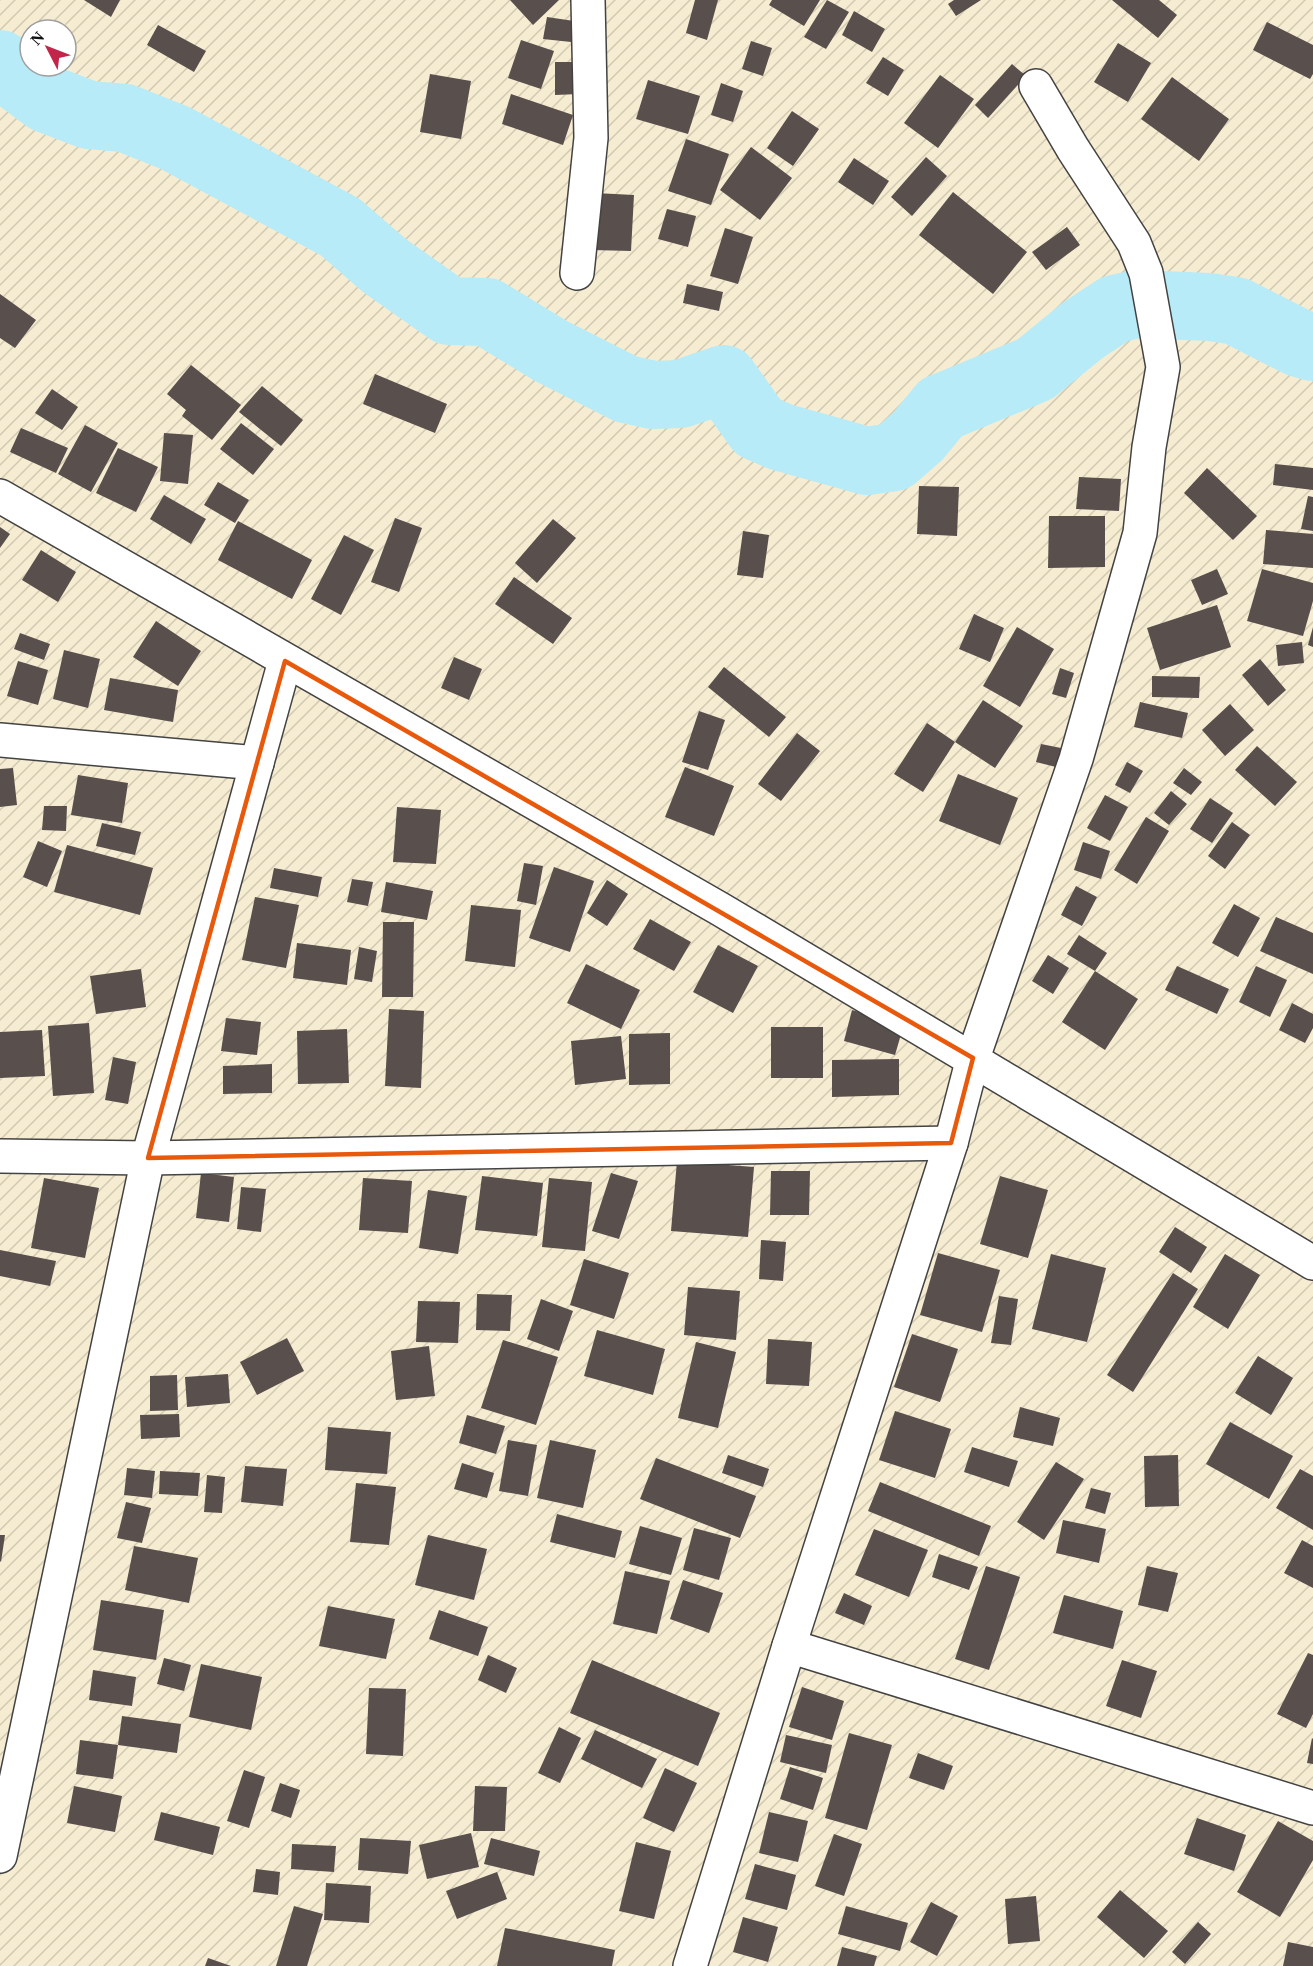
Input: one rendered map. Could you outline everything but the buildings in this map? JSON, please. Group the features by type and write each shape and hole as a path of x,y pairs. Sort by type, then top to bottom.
{"street":[{"path":"577,273 591,138 588,0"},
{"path":"690,1966 789,1646 951,1143 973,1058 1076,759 1140,533 1149,447 1163,367 1146,273 1134,243 1073,149 1036,86"},
{"path":"0,496 285,662 720,909 1313,1263"},
{"path":"0,1856 148,1158 285,662"},
{"path":"0,740 257,763"},
{"path":"0,1156 148,1158 951,1143"},
{"path":"789,1646 1313,1808"}],"highlighted area":[{"path":"285,661 973,1058 951,1143 148,1158"}],"shaded area":[{"path":"0,0 1313,0 1313,1966 0,1966"}],"waterway":[{"path":"0,64 47,99 89,115 125,118 175,138 340,227 385,266 449,311 487,312 551,351 626,389 653,395 680,394 724,379 758,427 781,437 867,461 894,457 918,436 941,408 1035,369 1083,330 1115,309 1137,304 1210,307 1236,311 1299,343 1313,347"}]}
